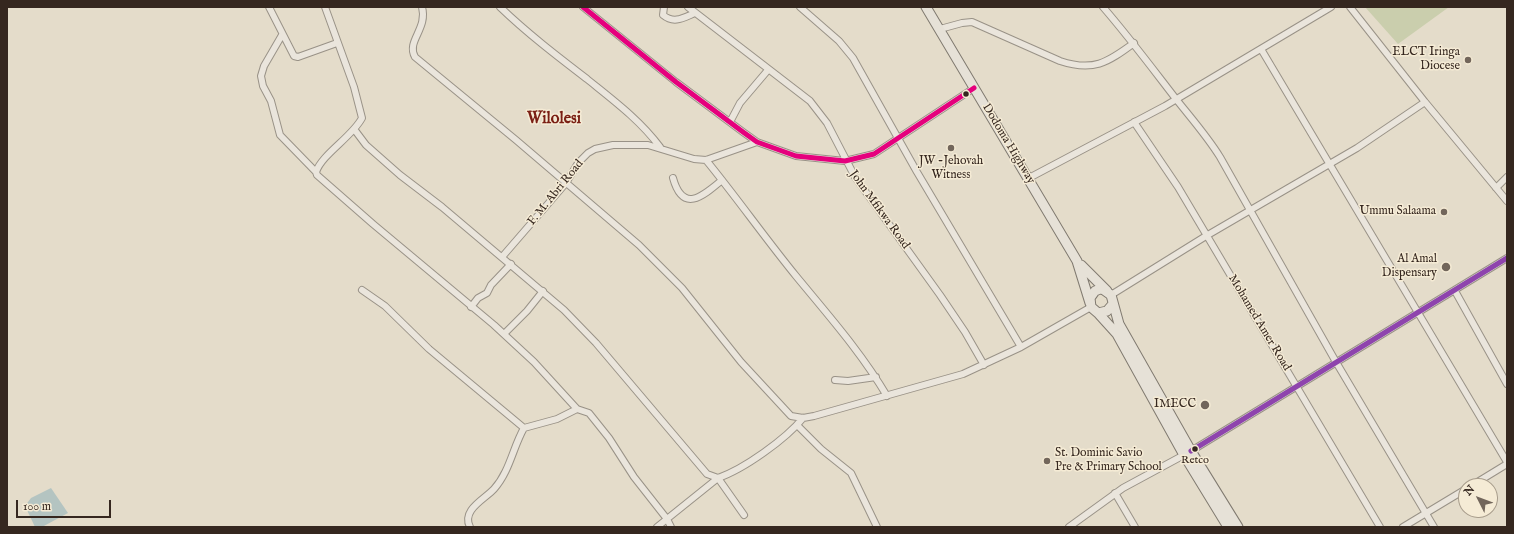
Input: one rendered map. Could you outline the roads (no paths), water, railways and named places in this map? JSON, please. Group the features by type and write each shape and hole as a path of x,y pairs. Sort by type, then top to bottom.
{"highway":[{"name":"Dodoma Highway","path":"926,7 1077,261"},
{"path":"1077,261 1111,297 1119,324 1228,527"},
{"path":"1077,261 1093,308 1117,334 1188,453 1238,527"},
{"path":"1093,308 1090,298 1095,291 1104,290 1111,297"},
{"path":"1093,308 1107,311 1111,297"}],"street":[{"path":"269,7 294,56 298,57 337,42"},
{"path":"316,172 320,165 354,129 362,118 354,87 325,7"},
{"path":"422,7 425,16 412,48 414,57 621,229 662,268 682,288 741,362 791,416 803,418 852,406 963,374 1021,347 1093,308"},
{"path":"500,7 522,28 623,108 652,136 660,147"},
{"path":"583,7 757,142 796,156 845,161 874,154 974,88"},
{"path":"664,7 662,12 663,15 672,20 678,20 695,12"},
{"name":"John Mfikwa Road","path":"688,7 810,101 820,114 845,161 869,198 940,295 965,332 984,365"},
{"path":"800,7 839,41 853,58 917,172 1021,347"},
{"path":"1103,7 1134,43 1176,99 1208,138 1231,175 1336,362 1434,527"},
{"path":"1029,178 1176,99 1331,7"},
{"path":"1350,7 1425,102 1507,201"},
{"path":"940,29 962,22 972,22 1060,61 1072,65 1083,66 1100,65 1134,43"},
{"path":"282,35 264,66 262,76 263,86 271,101 280,135 316,172 373,224 504,334 547,375 577,409 589,413 594,418 638,483 667,519 671,527"},
{"path":"1261,49 1507,463 1484,478"},
{"path":"730,122 740,103 768,70"},
{"path":"1111,297 1206,236 1357,148 1425,102"},
{"name":"Mohamed Amer Road","path":"1134,122 1178,187 1380,527"},
{"path":"354,129 366,145 400,175 543,291 596,343 707,474 718,478 744,515"},
{"path":"757,142 706,160 797,276 826,310 876,378 886,396"},
{"name":"F. M. Abri Road","path":"502,257 566,183 578,163 588,153 595,149 633,144 660,147 694,159 706,160"},
{"path":"1496,188 1507,177"},
{"path":"673,178 679,192 684,197 695,199 705,195 722,180"},
{"path":"1069,527 1115,493 1188,453 1296,385 1455,291 1507,258"},
{"path":"471,307 478,298 488,293 491,285 511,264"},
{"path":"362,290 385,306 429,349 524,428"},
{"path":"504,334 527,311 543,291"},
{"path":"1455,291 1507,384"},
{"path":"835,380 848,381 876,378"},
{"path":"524,428 557,420 577,409"},
{"path":"657,527 718,478 730,474 745,465 797,426 803,418"},
{"path":"797,426 821,450 851,473 877,527"},
{"path":"470,527 468,518 470,512 474,506 495,488 503,477 524,428"},
{"path":"1115,493 1135,527"},
{"path":"1403,527 1458,494"}],"place":[{"name":"ELCT Iringa Diocese","path":"1468,60"},
{"name":"JW -Jehovah Witness","path":"951,148"},
{"name":"Ummu Salaama","path":"1444,212"},
{"name":"Al Amal Dispensary","path":"1446,267"},
{"name":"IMECC","path":"1205,405"},
{"name":"Retco","path":"1195,449"},
{"name":"St. Dominic Savio Pre & Primary School","path":"1047,461"}],"district":[{"name":"Wilolesi","path":"554,120"}]}
